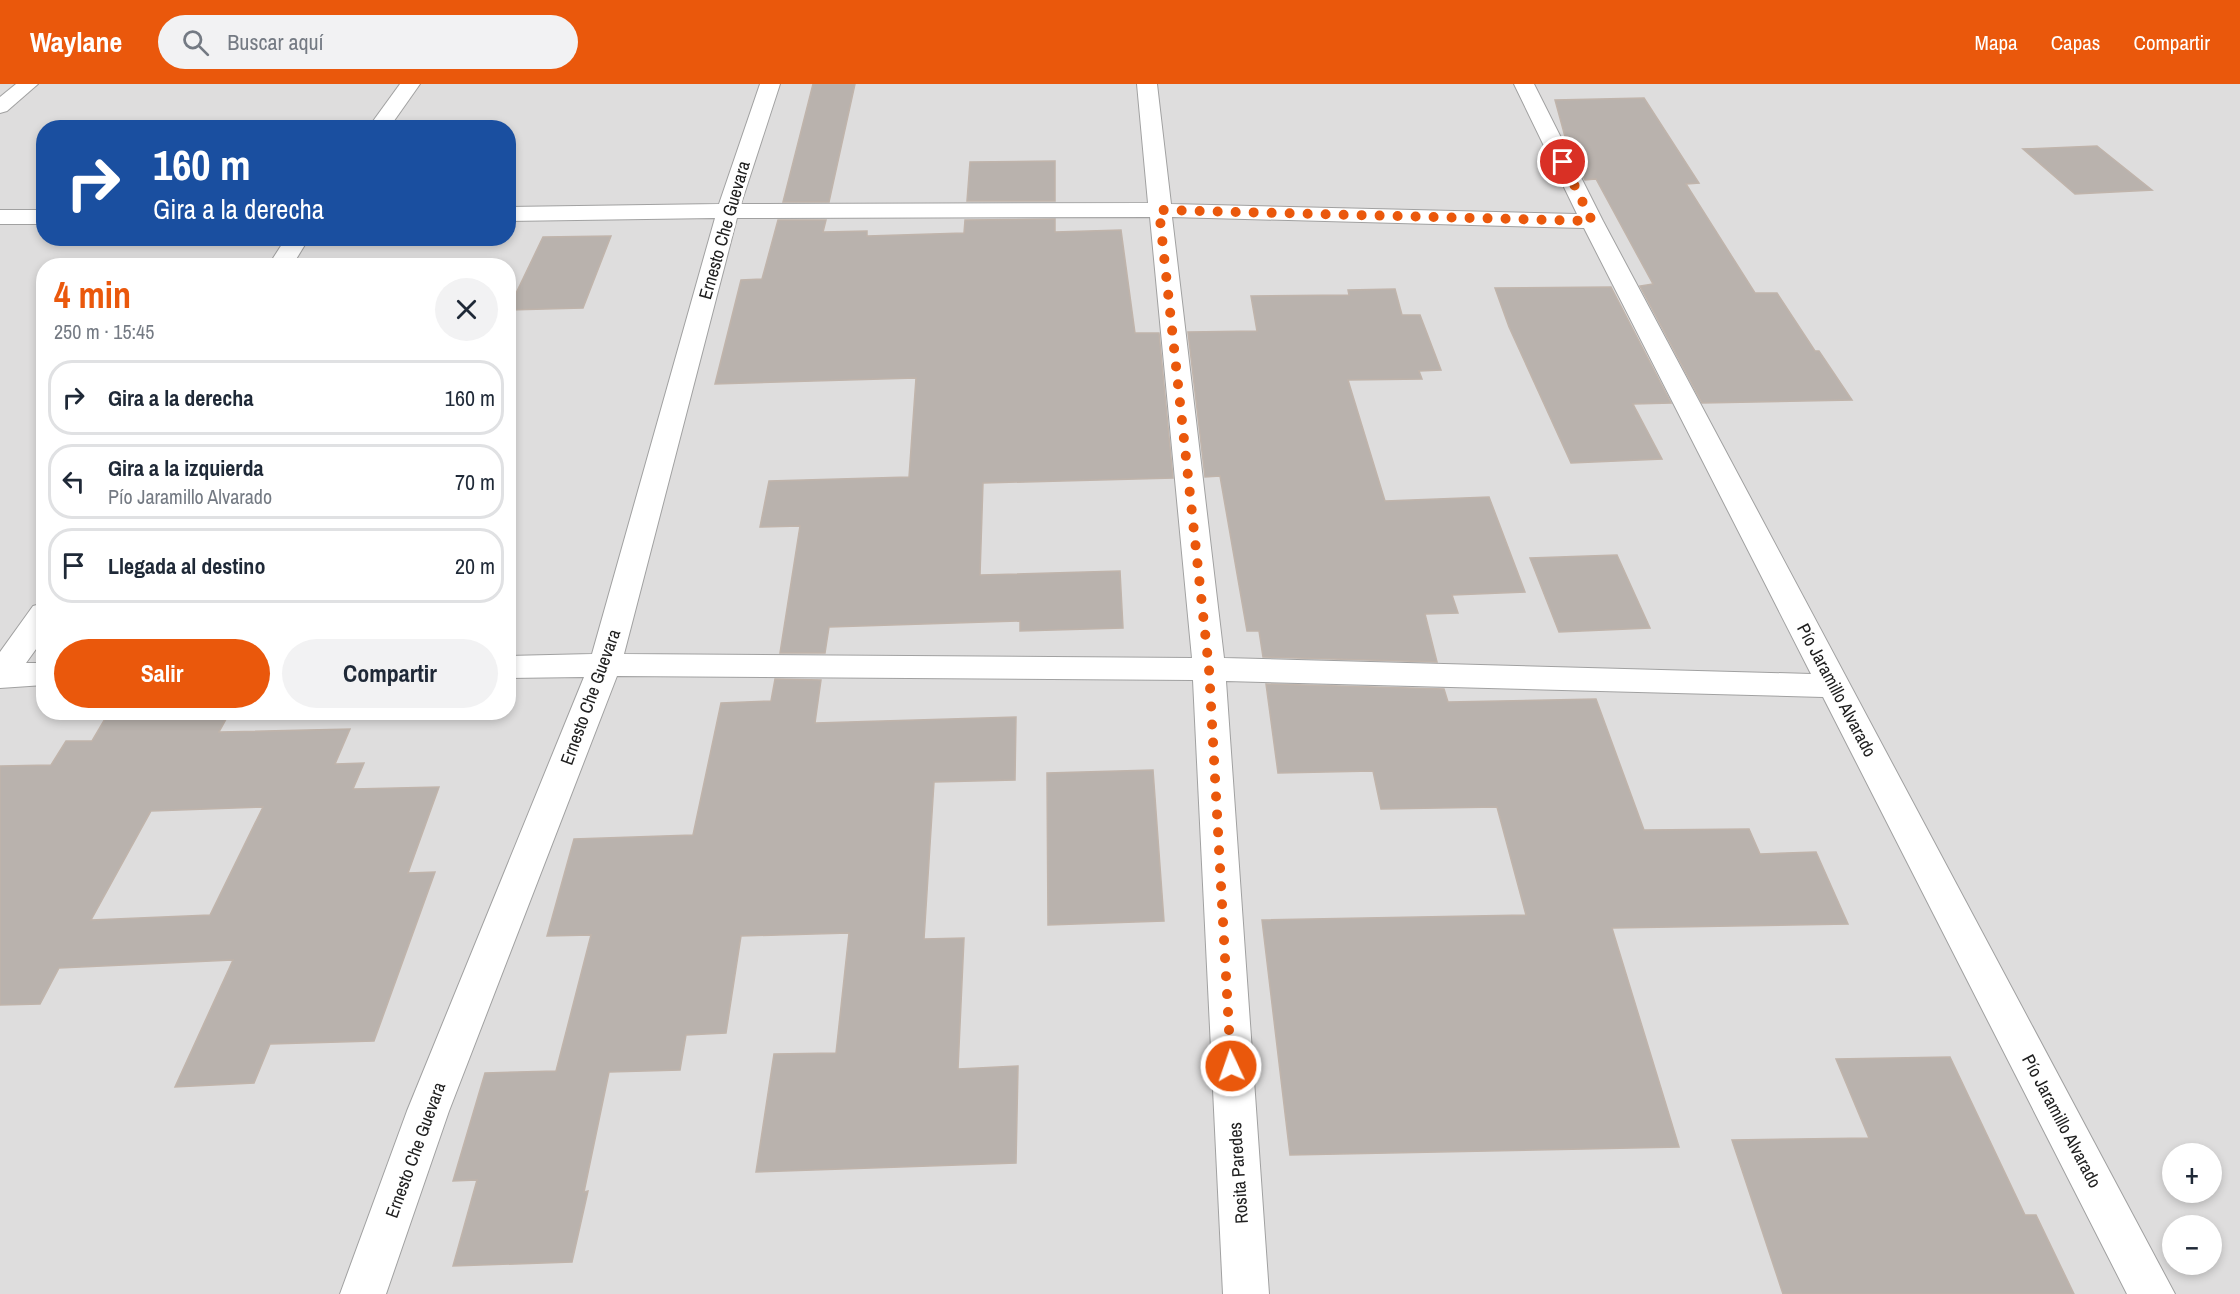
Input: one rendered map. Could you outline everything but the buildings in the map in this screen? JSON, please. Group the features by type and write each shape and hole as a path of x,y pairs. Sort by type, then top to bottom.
{"street":[{"path":"0,107 28,84"},
{"path":"384,120 410,84"},
{"name":"Ernesto Che Guevara","path":"363,1294 428,1111 605,665 728,211 770,84"},
{"name":"Rosita Paredes","path":"1148,84 1159,210 1209,669 1234,1124 1246,1294"},
{"name":"Pío Jaramillo Alvarado","path":"1524,84 1592,221 2152,1294"},
{"path":"516,214 1159,210 1592,221"},
{"path":"0,217 36,217"},
{"path":"0,676 36,624"},
{"path":"516,667 605,665 1209,669 1835,686"},
{"path":"0,676 36,674"}],"shaded area":[{"path":"0,84 2240,84 2240,1294 0,1294"}],"route":[{"path":"1231,1066 1209,669 1159,210 1592,221 1563,162"}]}
